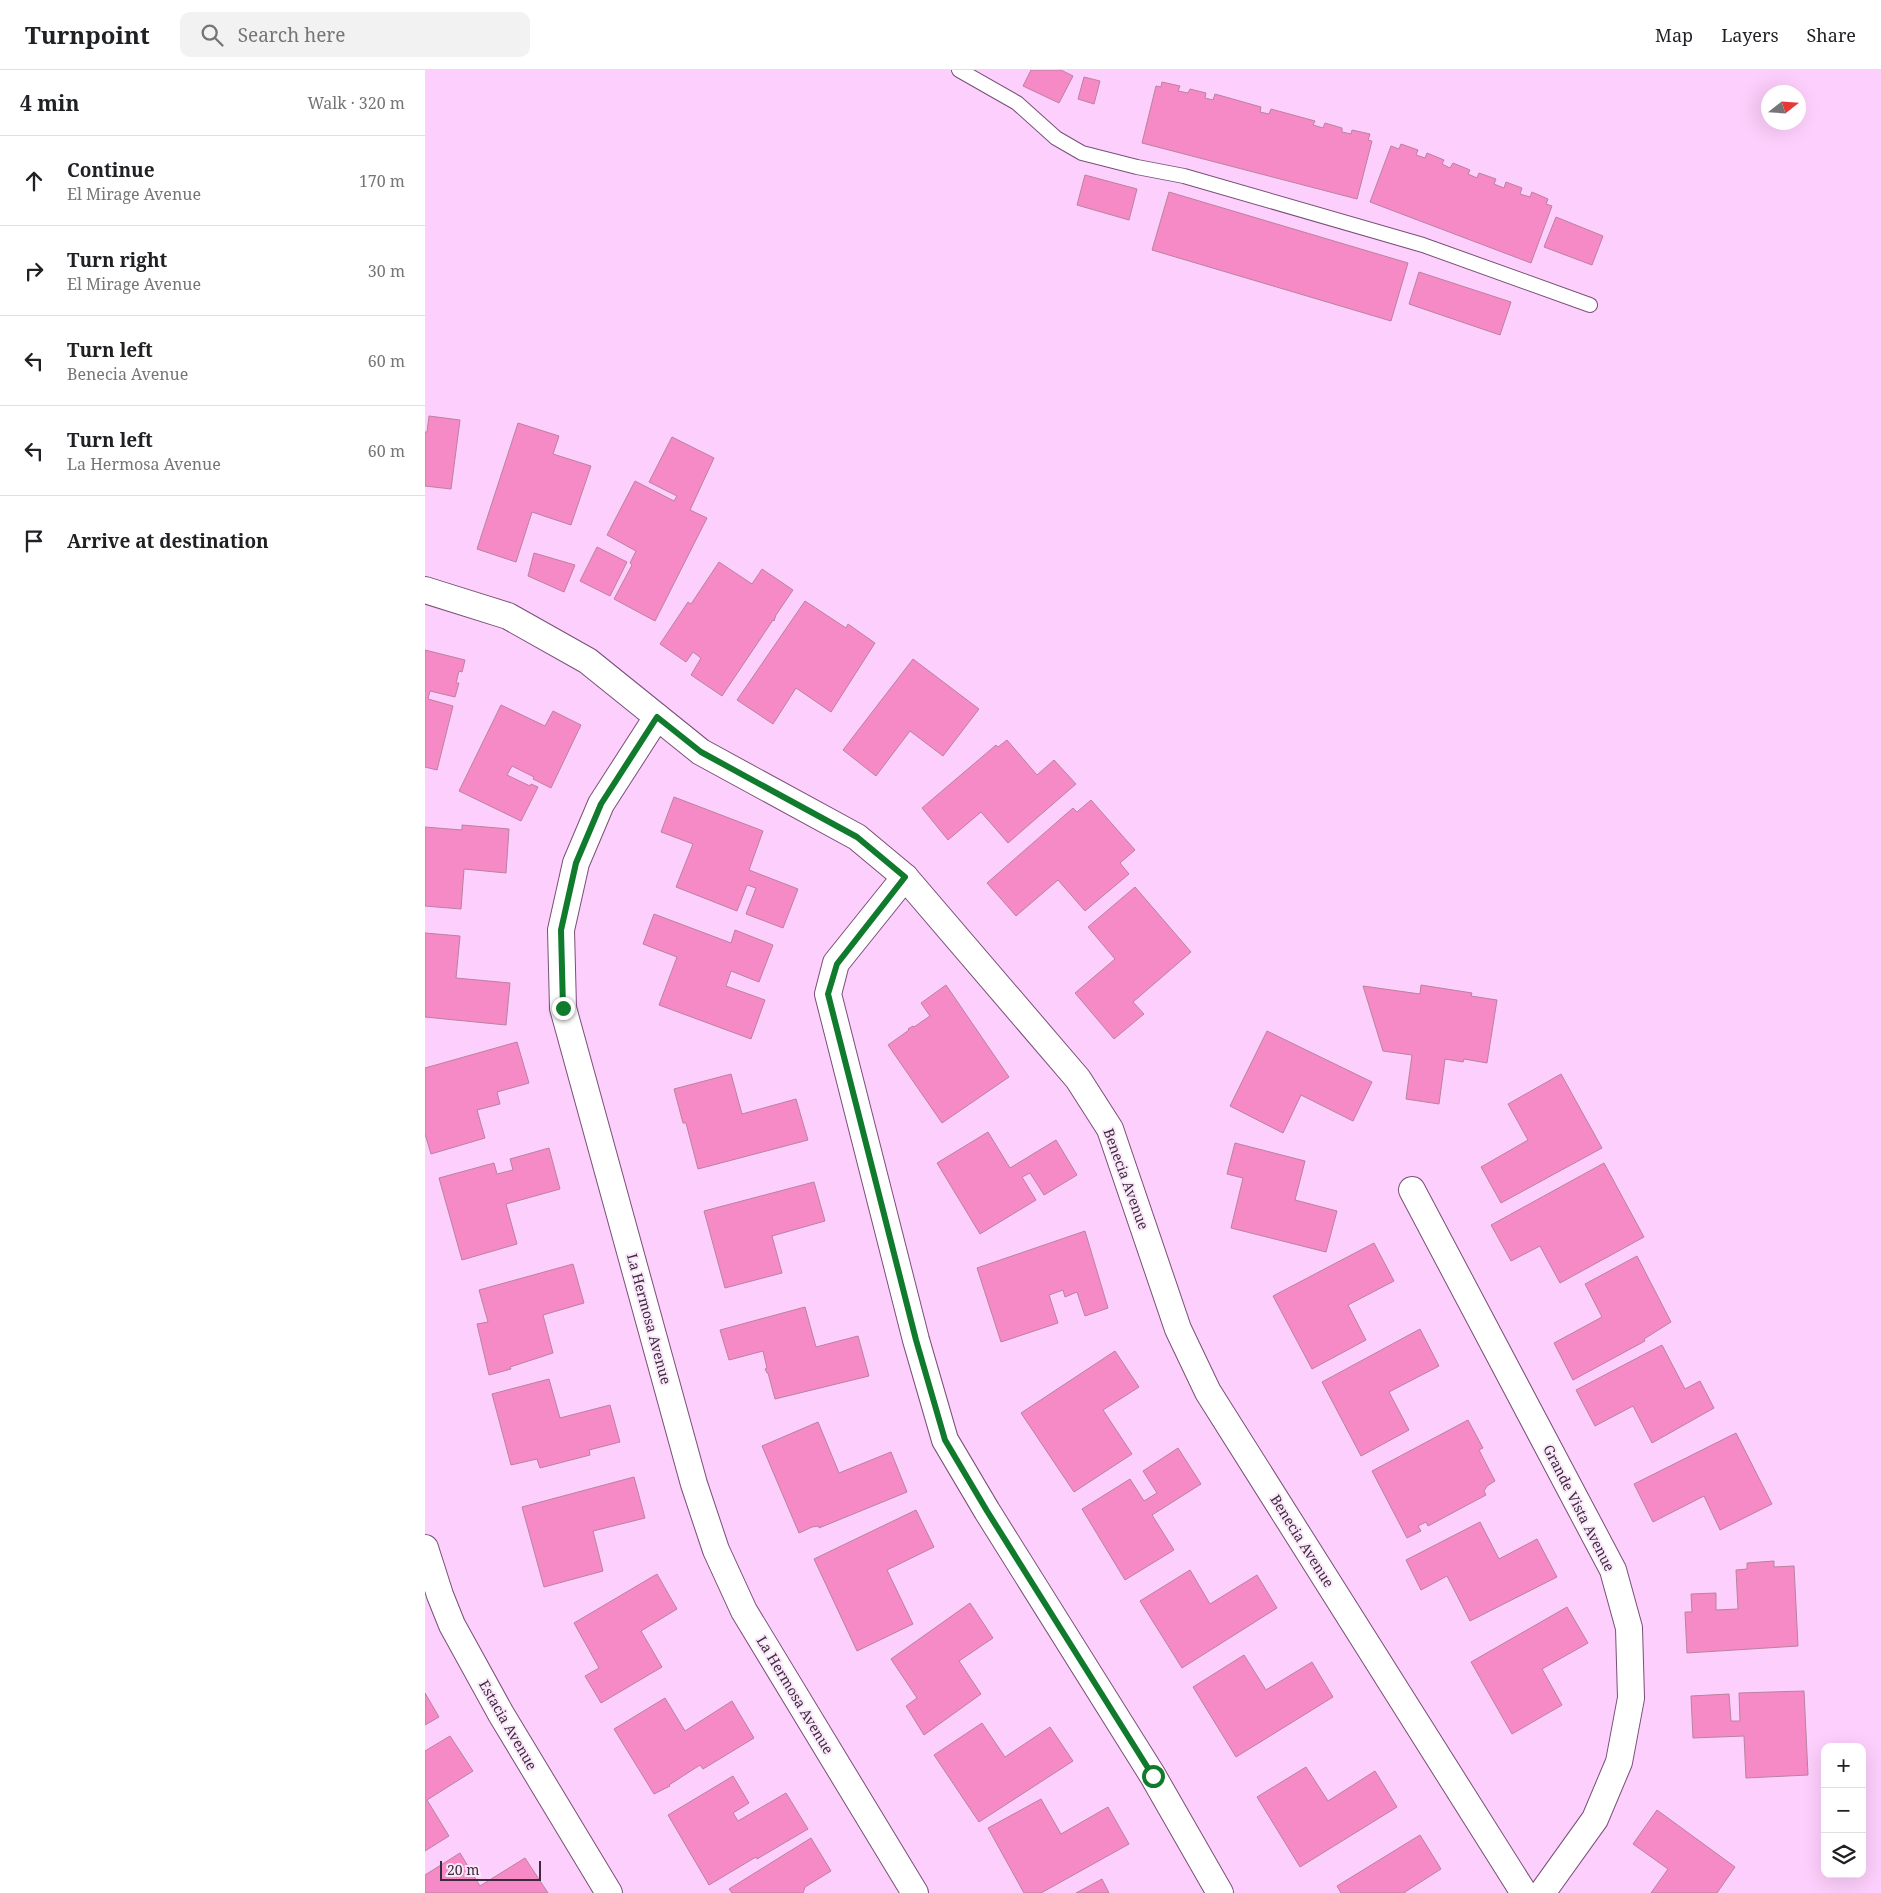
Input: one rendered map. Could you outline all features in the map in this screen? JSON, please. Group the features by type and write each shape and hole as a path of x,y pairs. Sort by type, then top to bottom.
{"street":[{"name":"Benecia Avenue","path":"425,590 508,616 588,661 701,752 857,837 905,877 1078,1079 1110,1129 1178,1329 1208,1392 1524,1893"},
{"name":"La Hermosa Avenue","path":"657,717 601,804 576,863 561,930 563,1008 694,1484 716,1550 744,1611 915,1893"},
{"path":"905,877 837,964 828,994 913,1331 945,1440 987,1511 1153,1776 1220,1893"},
{"name":"Grande Vista Avenue","path":"1412,1190 1613,1570 1629,1628 1631,1698 1619,1762 1595,1819 1543,1893"},
{"name":"Estacia Avenue","path":"425,1548 452,1625 501,1714 609,1893"}],"lane":[{"path":"959,70 1017,103 1056,138 1081,153 1184,176 1423,245 1590,305"}],"building":[{"path":"1031,70 1061,70 1073,76 1059,103 1023,86"},
{"path":"1084,77 1100,81 1094,104 1078,99"},
{"path":"1162,82 1180,86 1178,91 1188,93 1190,89 1206,93 1205,98 1213,100 1215,94 1261,107 1260,112 1269,114 1271,109 1315,121 1313,125 1323,128 1325,123 1342,128 1342,132 1351,134 1352,130 1370,134 1368,140 1372,141 1357,199 1142,143 1156,86 1161,87"},
{"path":"1401,144 1418,150 1416,155 1425,158 1427,153 1444,160 1442,164 1450,168 1453,163 1470,170 1468,174 1477,178 1479,173 1496,179 1494,184 1504,188 1506,182 1522,188 1520,194 1530,197 1532,192 1548,199 1546,204 1552,206 1531,263 1370,202 1391,146 1399,149"},
{"path":"1085,175 1137,189 1129,220 1077,205"},
{"path":"1169,192 1408,263 1391,321 1152,250"},
{"path":"1556,217 1603,236 1592,265 1544,247"},
{"path":"1419,272 1511,302 1500,335 1409,304"},
{"path":"429,416 460,420 451,489 425,486 425,432 427,432"},
{"path":"518,423 559,436 553,454 591,466 571,525 532,512 516,562 477,549"},
{"path":"672,437 714,458 690,510 707,518 655,621 614,599 632,565 630,563 636,551 607,535 635,481 674,501 677,496 649,482"},
{"path":"597,547 627,562 610,596 580,581"},
{"path":"534,553 575,565 564,592 528,576"},
{"path":"719,562 752,584 762,569 793,590 722,696 691,675 701,658 693,652 686,662 660,644 688,602 691,604"},
{"path":"805,601 846,628 848,624 875,643 831,712 796,688 773,724 737,700"},
{"path":"425,650 465,660 462,672 459,671 456,683 459,683 455,697 430,691 428,699 453,706 437,770 425,767"},
{"path":"913,659 979,709 943,756 910,731 876,776 843,750"},
{"path":"501,705 545,726 553,711 581,725 551,788 512,766 507,775 530,786 531,784 538,787 521,821 459,791"},
{"path":"1007,740 1037,775 1054,760 1076,784 1008,843 981,812 948,840 922,808 996,745 998,747"},
{"path":"674,797 763,831 749,870 798,889 783,928 746,914 756,888 747,885 737,911 676,887 693,844 661,832"},
{"path":"1091,800 1135,850 1120,863 1129,874 1085,911 1058,880 1016,916 987,883 1073,808 1077,812"},
{"path":"462,825 509,829 506,873 464,869 461,909 425,906 425,827 462,830"},
{"path":"1135,887 1191,952 1133,1002 1144,1014 1114,1039 1075,993 1115,959 1088,927"},
{"path":"654,914 731,943 735,930 773,945 759,982 731,971 726,986 765,1000 751,1039 659,1005 677,957 643,944"},
{"path":"425,933 460,936 456,978 510,983 506,1025 425,1017"},
{"path":"946,985 1009,1077 942,1123 888,1045 908,1029 930,1016 921,1003"},
{"path":"1421,985 1472,993 1471,996 1497,1000 1487,1063 1464,1059 1463,1062 1445,1059 1439,1104 1406,1099 1412,1055 1383,1051 1363,986 1420,994"},
{"path":"1267,1031 1372,1082 1353,1121 1301,1095 1283,1133 1230,1106"},
{"path":"517,1042 529,1083 497,1092 500,1104 477,1110 485,1138 431,1154 425,1134 425,1068"},
{"path":"731,1074 742,1114 796,1099 808,1140 698,1169 686,1123 683,1123 674,1089"},
{"path":"1561,1074 1602,1148 1501,1203 1481,1167 1528,1140 1508,1104"},
{"path":"988,1132 1010,1168 1056,1140 1077,1175 1044,1195 1030,1173 1022,1177 1036,1200 980,1234 937,1163"},
{"path":"1235,1143 1305,1161 1295,1200 1337,1211 1326,1252 1231,1228 1243,1178 1227,1174"},
{"path":"549,1148 560,1189 506,1204 517,1244 462,1260 439,1178 494,1163 497,1174 513,1170 510,1159"},
{"path":"1604,1163 1644,1237 1560,1283 1540,1246 1511,1261 1491,1225"},
{"path":"814,1182 825,1221 772,1236 782,1273 725,1288 704,1211"},
{"path":"1085,1231 1108,1308 1085,1316 1077,1292 1065,1297 1063,1290 1049,1295 1058,1323 1001,1342 977,1268"},
{"path":"1374,1243 1394,1281 1348,1305 1366,1340 1312,1369 1273,1296"},
{"path":"1637,1256 1671,1322 1644,1339 1645,1341 1573,1380 1554,1343 1602,1317 1585,1284"},
{"path":"573,1264 584,1303 543,1315 553,1353 489,1375 477,1324 488,1322 479,1290"},
{"path":"805,1307 816,1347 858,1336 869,1376 775,1399 768,1373 765,1369 767,1368 763,1351 729,1360 720,1330"},
{"path":"1420,1329 1439,1366 1389,1392 1409,1430 1361,1456 1322,1382"},
{"path":"1662,1345 1685,1389 1700,1381 1714,1408 1652,1443 1633,1406 1595,1426 1576,1390"},
{"path":"1115,1351 1139,1387 1103,1410 1132,1454 1074,1492 1021,1413"},
{"path":"549,1379 560,1418 610,1405 620,1442 589,1450 590,1455 540,1468 537,1459 511,1465 492,1394"},
{"path":"1468,1420 1483,1448 1479,1450 1495,1481 1487,1486 1484,1491 1486,1495 1428,1526 1426,1522 1418,1526 1421,1531 1407,1538 1372,1471"},
{"path":"818,1422 839,1473 891,1452 907,1492 819,1528 819,1526 812,1527 799,1533 762,1446"},
{"path":"1736,1433 1772,1504 1720,1530 1704,1496 1653,1522 1634,1484"},
{"path":"1178,1448 1201,1484 1152,1515 1174,1550 1125,1580 1082,1509 1130,1479 1144,1501 1157,1493 1143,1471"},
{"path":"634,1477 645,1518 593,1531 603,1571 544,1587 522,1507"},
{"path":"916,1510 934,1547 887,1570 913,1624 857,1651 814,1559"},
{"path":"1480,1522 1499,1559 1537,1539 1557,1577 1470,1621 1447,1576 1421,1590 1406,1560"},
{"path":"1774,1561 1774,1567 1794,1566 1798,1646 1687,1653 1685,1612 1692,1612 1691,1594 1716,1593 1716,1610 1738,1609 1736,1570 1747,1569 1747,1563"},
{"path":"1190,1570 1210,1604 1257,1575 1277,1608 1182,1668 1140,1601"},
{"path":"657,1574 677,1609 641,1631 662,1667 601,1703 585,1676 599,1668 574,1623"},
{"path":"970,1603 993,1638 959,1661 981,1694 924,1735 906,1706 917,1698 891,1659"},
{"path":"1567,1607 1588,1643 1542,1669 1562,1705 1512,1734 1471,1662"},
{"path":"1244,1655 1266,1690 1312,1662 1333,1697 1236,1757 1193,1687"},
{"path":"1804,1691 1808,1775 1746,1778 1744,1736 1693,1738 1691,1696 1729,1694 1731,1721 1740,1721 1739,1693"},
{"path":"425,1693 439,1717 425,1725"},
{"path":"665,1698 685,1731 732,1701 754,1738 703,1769 700,1765 670,1786 654,1794 614,1729"},
{"path":"982,1723 1005,1757 1050,1727 1073,1761 979,1822 934,1755"},
{"path":"450,1736 473,1771 427,1800 449,1836 425,1851 425,1751"},
{"path":"1306,1767 1328,1801 1375,1771 1397,1807 1300,1867 1257,1797"},
{"path":"733,1776 749,1803 733,1813 738,1821 786,1793 808,1829 709,1885 668,1815"},
{"path":"1041,1799 1061,1834 1108,1807 1129,1844 1041,1893 1024,1893 988,1828"},
{"path":"1657,1810 1735,1867 1717,1893 1651,1893 1668,1869 1633,1844"},
{"path":"1420,1835 1441,1869 1405,1893 1341,1893 1337,1886"},
{"path":"811,1838 831,1871 805,1887 803,1893 732,1893 729,1889"},
{"path":"460,1853 480,1886 525,1858 548,1893 425,1893 425,1875"},
{"path":"1102,1879 1109,1893 1076,1893"}],"route":[{"path":"563,1008 561,930 576,863 601,804 657,717 701,752 857,837 905,877 837,964 828,994 916,1340 945,1440 987,1511 1153,1776"}]}
